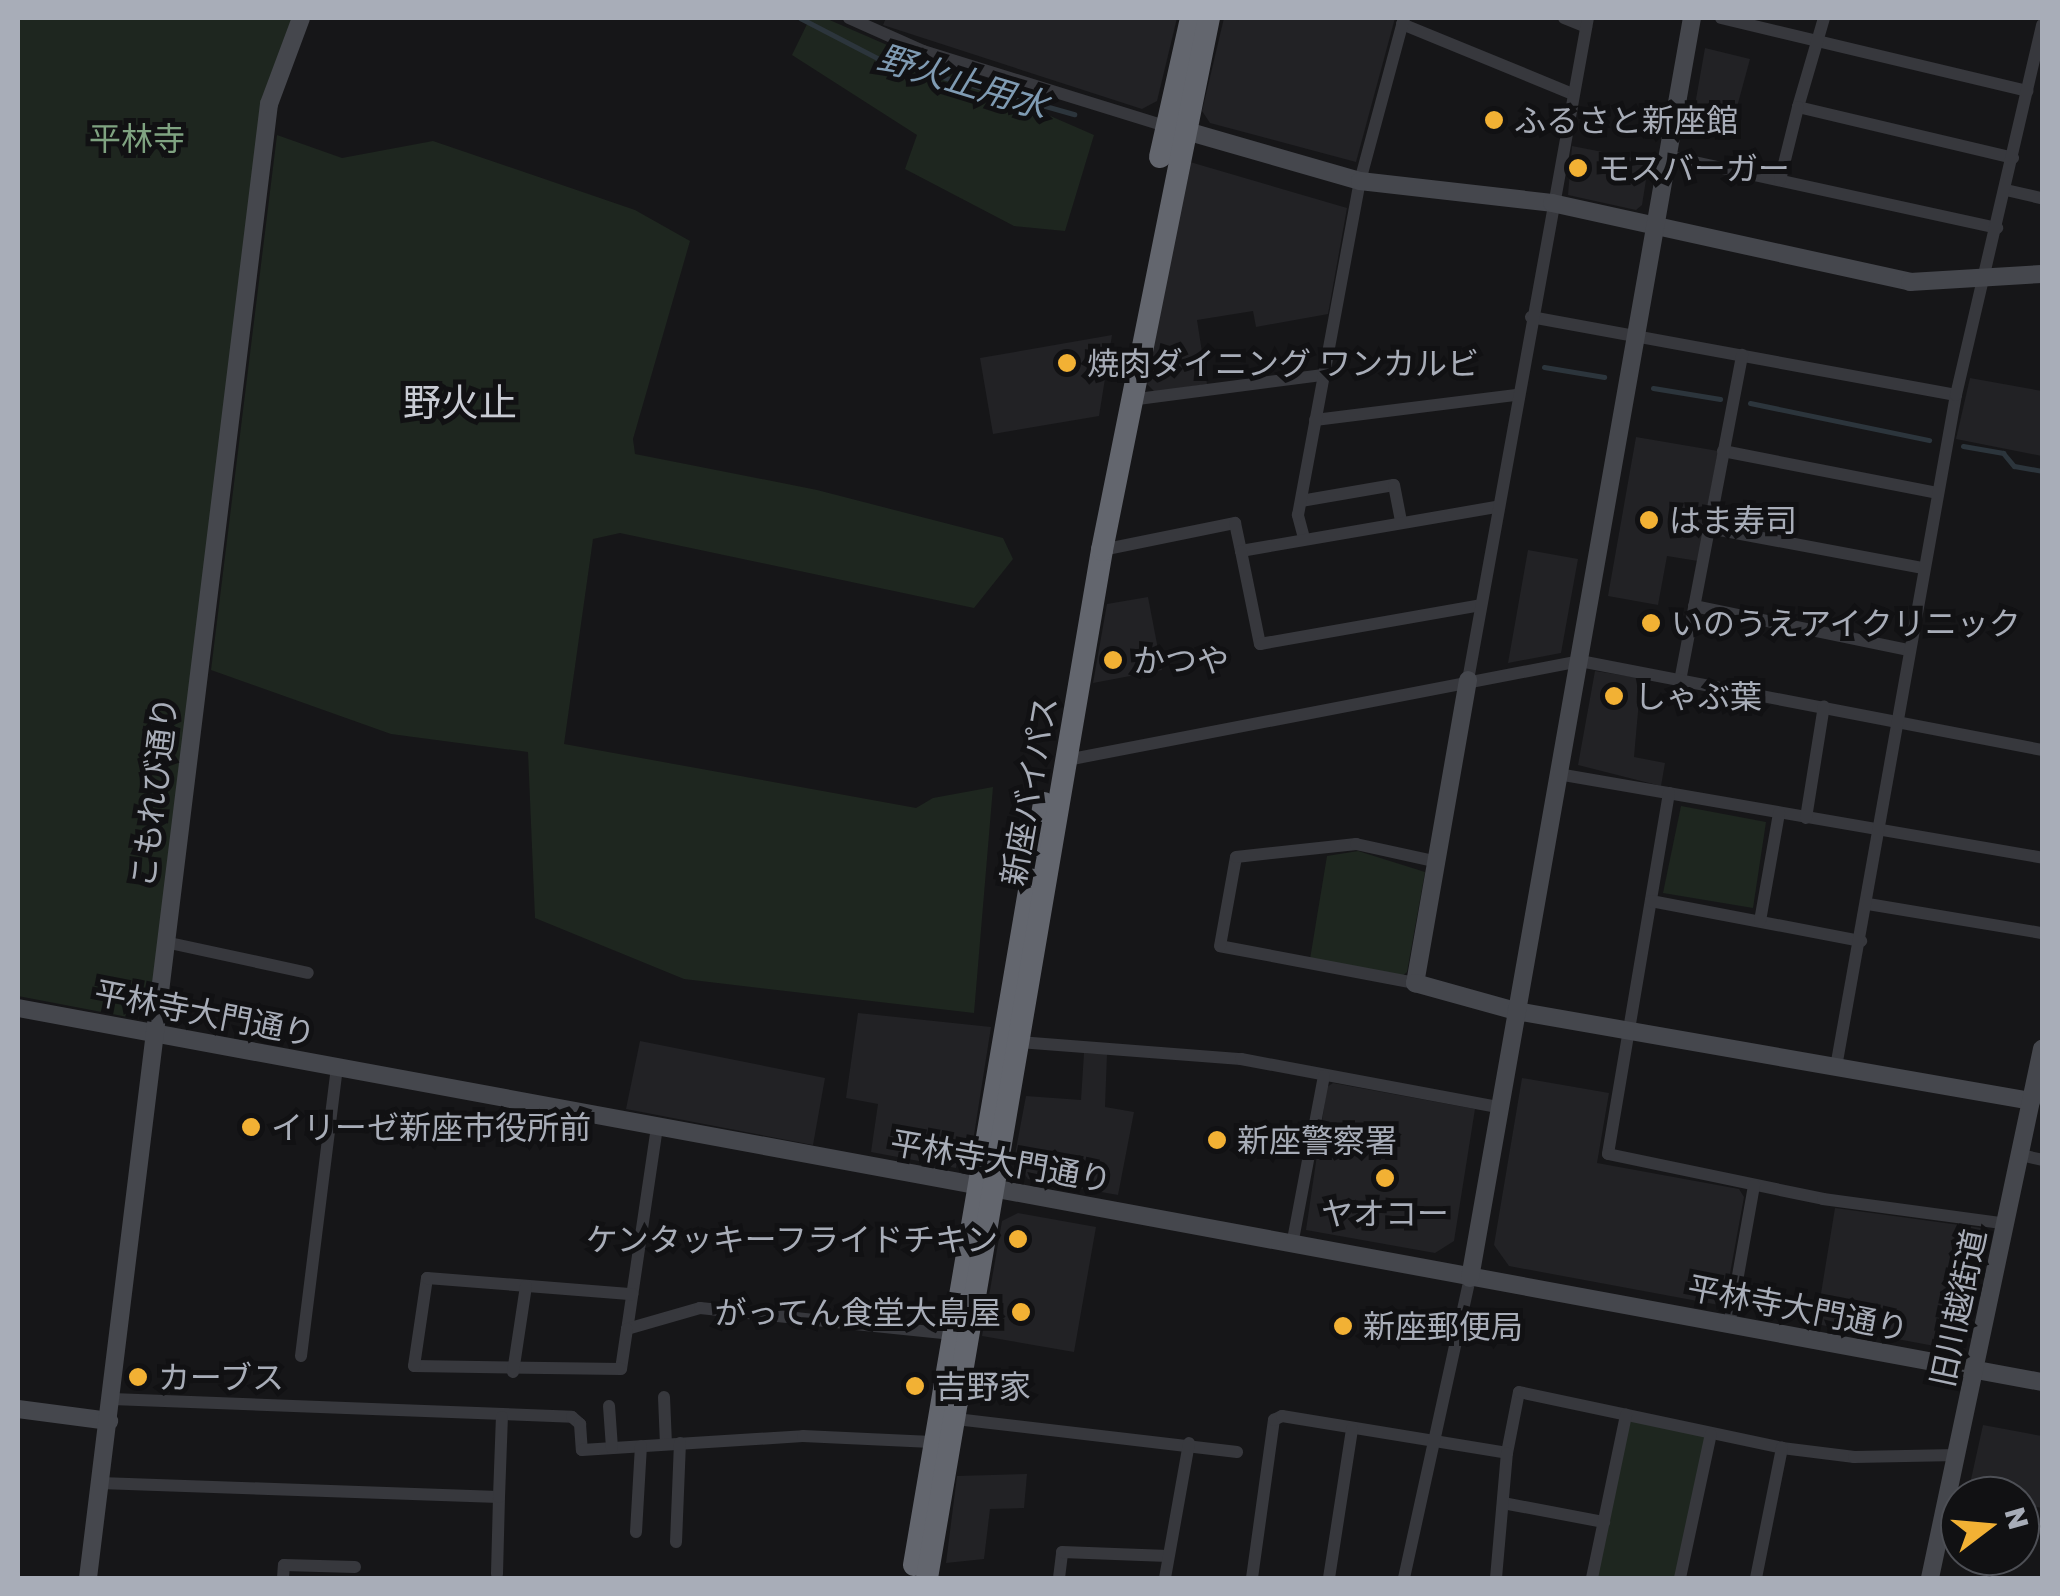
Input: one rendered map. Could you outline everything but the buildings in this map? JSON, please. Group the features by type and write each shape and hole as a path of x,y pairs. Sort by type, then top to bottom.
{"highway":[{"name":"新座バイパス","path":"912,1578 953,1334 1018,1042 1130,400 1190,18"},
{"name":"新座バイパス","path":"927,1578 956,1418 986,1188 1174,128 1209,18"}],"street":[{"name":"こもれび通り","path":"88,1578 270,104 300,18"},
{"path":"849,18 924,51 1360,181 1552,203 1910,282 2042,274"},
{"path":"1416,984 1516,395 1587,22 1564,18"},
{"path":"1404,1578 1470,1278 1692,18"},
{"path":"1721,18 2028,92"},
{"path":"1780,180 1824,18"},
{"path":"1304,538 1301,501 1322,375 1360,181 1403,21 1573,94"},
{"path":"1836,1066 1956,395 2042,25"},
{"path":"1798,107 2014,158"},
{"path":"1668,156 1996,228"},
{"path":"2006,190 2042,198"},
{"path":"1532,317 1956,395"},
{"path":"1680,681 1742,355"},
{"path":"1130,400 1322,375"},
{"path":"1314,420 1516,395"},
{"path":"1723,451 1937,493"},
{"path":"1301,501 1394,485 1401,521"},
{"path":"1241,550 1497,506"},
{"path":"1102,550 1235,523 1260,644 1481,604"},
{"path":"1709,528 1923,568"},
{"path":"1694,606 1908,650"},
{"path":"1067,760 1580,661 1896,718 2042,750"},
{"path":"1806,818 1824,706"},
{"path":"1558,774 2042,858"},
{"path":"1669,794 1608,1154 1754,1185 2007,1224"},
{"path":"1760,921 1779,814"},
{"path":"1434,861 1356,844 1236,858 1220,946 1416,984 1516,1011 2032,1101"},
{"path":"1651,901 1860,942"},
{"path":"1868,904 2042,933"},
{"path":"166,942 308,973"},
{"name":"平林寺大門通り","path":"18,1008 2042,1382"},
{"path":"1018,1042 1241,1059 1498,1107"},
{"name":"旧川越街道","path":"1930,1578 2042,1054"},
{"path":"301,1356 337,1068"},
{"path":"1292,1245 1324,1076"},
{"path":"632,1294 427,1278 414,1366 513,1372 621,1369 657,1127"},
{"path":"2021,1155 2042,1160"},
{"path":"1728,1326 1754,1185"},
{"path":"513,1372 526,1286"},
{"path":"627,1329 700,1308 953,1334"},
{"path":"1496,1578 1507,1453 1520,1392 1782,1448 1854,1457 1956,1455"},
{"path":"664,1397 673,1444 676,1542"},
{"path":"112,1399 572,1417 580,1424 582,1450 834,1436 932,1442"},
{"path":"609,1406 612,1448"},
{"path":"18,1410 108,1421"},
{"path":"1592,1578 1626,1415"},
{"path":"497,1574 502,1417"},
{"path":"956,1418 1189,1443 1237,1452"},
{"path":"1252,1578 1274,1420 1507,1453"},
{"path":"1330,1578 1352,1429"},
{"path":"1680,1578 1710,1434"},
{"path":"1166,1578 1189,1443"},
{"path":"636,1532 642,1446"},
{"path":"1756,1578 1782,1448"},
{"path":"100,1483 500,1497"},
{"path":"1504,1503 1604,1522"},
{"path":"1060,1578 1062,1552 1168,1556"},
{"path":"284,1578 284,1565 355,1567"}],"shaded area":[{"path":"886,18 1177,18 1157,101 1142,109 883,25"},
{"path":"1224,18 1395,18 1356,162 1210,123 1202,111"},
{"path":"1705,48 1750,59 1731,129 1692,122"},
{"path":"1572,146 1649,161 1642,205 1636,210 1568,195"},
{"path":"1190,162 1347,208 1328,314 1256,327 1253,311 1197,320 1207,384 1155,392 1145,382"},
{"path":"1112,335 1099,416 993,434 980,358"},
{"path":"1970,378 2042,391 2042,456 1956,439"},
{"path":"1636,437 1718,451 1698,561 1667,556 1658,605 1608,596"},
{"path":"1528,550 1578,559 1561,653 1508,663"},
{"path":"1148,597 1162,670 1093,683 1107,604"},
{"path":"1595,671 1641,678 1634,757 1665,763 1661,786 1578,765"},
{"path":"858,1013 991,1027 971,1154 958,1152 956,1168 871,1152 878,1104 846,1098"},
{"path":"640,1041 825,1078 813,1145 626,1109"},
{"path":"1084,1053 1107,1054 1105,1107 1134,1112 1118,1195 1028,1179 1014,1160 1026,1096 1081,1100"},
{"path":"1522,1078 1609,1093 1597,1163 1739,1189 1744,1197 1725,1301 1719,1305 1509,1266 1494,1245"},
{"path":"1333,1083 1475,1109 1454,1241 1435,1253 1306,1230 1327,1087"},
{"path":"1835,1208 1982,1228 1967,1328 1940,1347 1816,1324"},
{"path":"1018,1213 1096,1227 1074,1352 982,1336 1002,1221"},
{"path":"1983,1425 2042,1436 2042,1508 2040,1476 1972,1476"},
{"path":"1027,1474 1024,1508 990,1509 984,1559 946,1563 957,1476"}],"green space":[{"name":"平林寺","path":"18,18 293,18 260,120 150,1005 133,1018 18,996"},
{"path":"810,18 825,18 1094,135 1065,231 1014,226 905,169 917,135 792,55"},
{"path":"277,135 342,158 433,141 635,210 690,241 633,439 635,454 817,490 1003,538 1013,559 974,608 620,533 593,539 564,744 916,808 933,798 993,787 974,1013 684,979 535,918 528,752 391,734 211,670"},
{"path":"1681,806 1766,822 1753,908 1663,893"},
{"path":"1358,851 1425,872 1407,972 1401,977 1310,959 1327,856"},
{"path":"1626,1415 1711,1434 1680,1578 1592,1578"}],"waterway":[{"name":"野火止用水","path":"800,18 879,59 1074,114"},
{"path":"1544,367 1604,377"},
{"path":"1653,388 1720,399"},
{"path":"1750,403 1929,440"},
{"path":"1963,446 2003,453 2014,466 2042,471"}],"place":[{"name":"ふるさと新座館","path":"1494,120"},
{"name":"モスバーガー","path":"1578,168"},
{"name":"焼肉ダイニング ワンカルビ","path":"1067,363"},
{"name":"はま寿司","path":"1649,520"},
{"name":"いのうえアイクリニック","path":"1651,623"},
{"name":"かつや","path":"1113,660"},
{"name":"しゃぶ葉","path":"1614,696"},
{"name":"イリーゼ新座市役所前","path":"251,1127"},
{"name":"新座警察署","path":"1217,1140"},
{"name":"ヤオコー","path":"1385,1178"},
{"name":"ケンタッキーフライドチキン","path":"1018,1239"},
{"name":"がってん食堂大島屋","path":"1021,1312"},
{"name":"新座郵便局","path":"1343,1326"},
{"name":"カーブス","path":"138,1377"},
{"name":"吉野家","path":"915,1386"}],"district":[{"name":"野火止","path":"460,402"}]}
